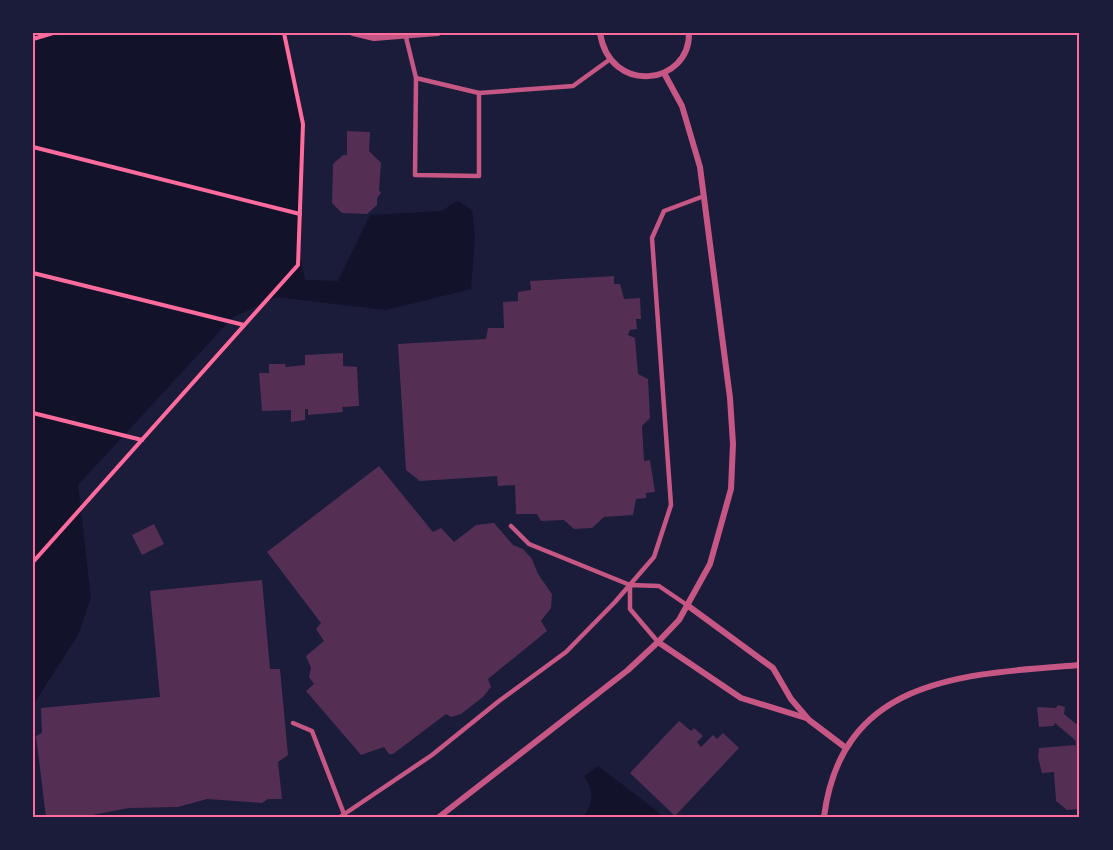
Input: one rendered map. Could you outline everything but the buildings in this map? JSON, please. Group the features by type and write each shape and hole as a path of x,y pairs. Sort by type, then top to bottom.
{"street":[{"path":"353,33 374,38 438,33"},
{"path":"600,33 602,46 609,60 620,70 634,76 649,77 664,73 676,64 685,52 689,33"},
{"path":"439,817 628,670 658,642 679,620 710,564 731,489 733,444 730,398 704,196 691,130 682,106 664,73"},
{"path":"687,605 773,668 791,699 809,720"},
{"path":"658,642 741,698 792,712 809,720 846,748"},
{"path":"824,817 834,775 846,748 856,734 901,697 926,686 984,672 1080,665"}],"lane":[{"path":"405,35 416,78 415,175 479,176 479,93"},
{"path":"416,78 479,93 573,86 609,60"},
{"path":"342,816 432,755 499,701 566,652 654,557 671,505 652,238 664,211 704,196"},
{"path":"511,526 529,544 630,585 659,586 687,605"},
{"path":"630,585 630,609 658,642"},
{"path":"293,723 312,731 342,816"},
{"path":"342,816 351,817"}],"path":[{"path":"33,39 53,33"},
{"path":"33,562 298,265 303,124 284,33"},
{"path":"33,147 300,214"},
{"path":"33,273 244,325"},
{"path":"33,413 142,440"}],"shaded area":[{"path":"38,33 283,33 301,123 297,240 305,280 338,281 370,215 441,211 458,201 472,210 475,236 471,289 386,310 276,297 232,318 78,485 91,598 78,635 33,705 33,35"},
{"path":"598,766 662,817 583,817 591,802 590,787 584,776"}]}
